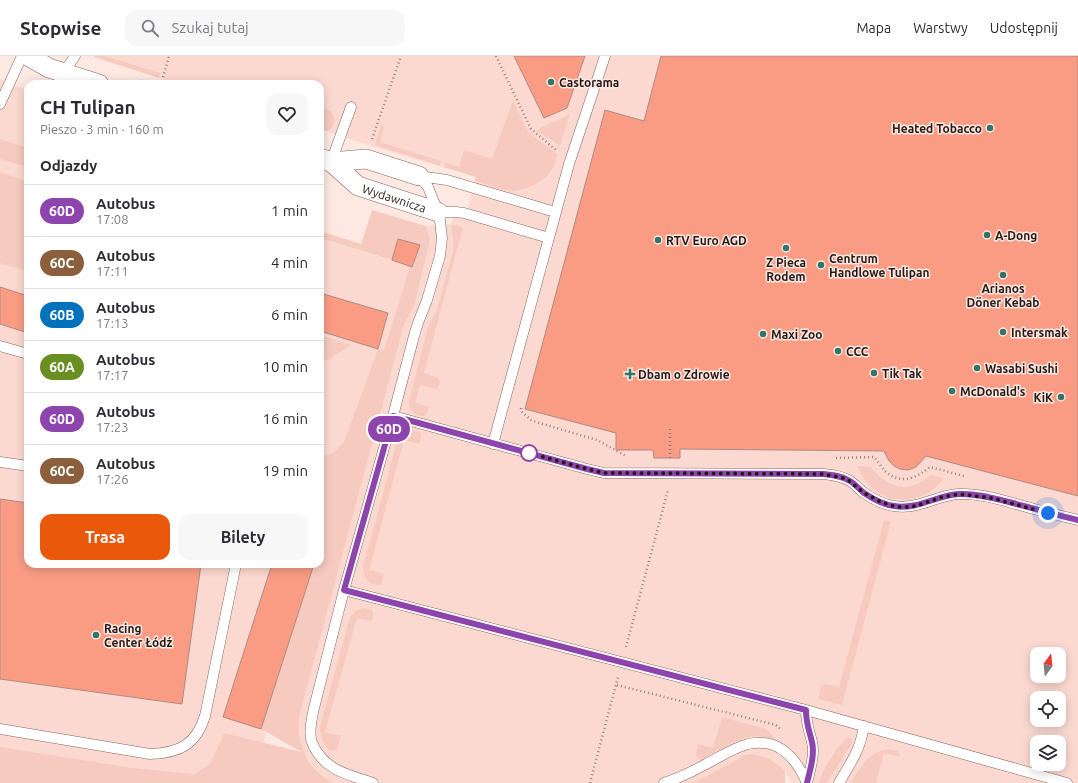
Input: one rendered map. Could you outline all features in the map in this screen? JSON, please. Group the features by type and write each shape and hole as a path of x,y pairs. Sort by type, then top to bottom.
{"street":[{"path":"28,56 49,68 87,80"},
{"path":"325,160 366,159 419,176"},
{"name":"Wydawnicza","path":"325,160 358,186 438,212"}],"lane":[{"path":"0,104 22,56"},
{"path":"64,72 75,56"},
{"path":"494,444 555,212 569,164 605,56"},
{"path":"325,160 351,107"},
{"path":"419,176 447,180 555,212"},
{"path":"372,783 341,773 328,765 318,754 311,739 311,722 344,590 414,336 427,300 440,256 442,234 438,212 428,187 419,176"},
{"path":"438,212 464,213 549,238"},
{"path":"0,346 24,353"},
{"path":"393,416 604,473 823,474 843,478 851,482 864,493 881,502 896,507 909,507 942,497 969,494 991,498 1078,520"},
{"path":"0,462 24,465"},
{"path":"0,729 150,754 170,752 184,746 197,734 203,723 235,568"},
{"path":"344,590 806,710 1067,783"},
{"path":"806,710 806,721 812,742 812,754 807,783"},
{"path":"839,783 859,748 864,726"},
{"path":"664,783 681,777 734,749 749,744 763,743 776,746 786,752 802,771 807,783"}],"path":[{"path":"162,80 170,56"},
{"path":"370,146 401,56"},
{"path":"496,56 531,129 563,155 569,164"},
{"path":"523,401 521,412 531,420 597,440 631,458"},
{"path":"670,429 670,465"},
{"path":"835,458 874,458 888,474 900,479 908,480 930,467 967,477"},
{"path":"663,460 670,460"},
{"path":"590,783 668,488"},
{"path":"616,685 776,725 785,734 786,752"}],"shaded area":[{"path":"94,56 1078,56 1078,783 792,783 785,771 775,762 743,755 693,783 333,783 321,776 314,768 301,745 299,717 404,325 415,304 430,239 426,226 451,224 453,218 456,217 465,219 476,177 324,130 324,80 166,80"},
{"path":"105,56 160,73 159,78 94,57"},
{"path":"0,79 24,88 24,147 0,139"},
{"path":"513,100 528,132 557,154 556,161 547,176 530,187 511,191 475,181 476,177 444,167 445,162 459,167 464,150 492,159"},
{"path":"324,108 331,111 334,117 334,124 328,131 324,130"},
{"path":"570,114 560,146 537,130"},
{"path":"381,125 384,126 380,142 441,161 440,166 375,145"},
{"path":"0,139 24,147 24,166 0,159"},
{"path":"0,145 24,150 24,568 317,568 267,731 249,783 0,783"},
{"path":"0,172 24,181 24,271 0,263"},
{"path":"372,210 426,226 430,239 415,304 404,325 299,717 302,746 310,763 316,771 333,783 0,783 0,747 132,768 194,774 210,764 224,733 302,752 261,729 313,568 324,568 324,456 334,452 344,442 378,349 384,350 410,266 412,267 419,246 398,239 392,260 324,239 324,232 361,244"},
{"path":"451,224 463,227 424,373 438,378 440,384 436,389 420,385 415,403 429,407 425,416 421,416 411,410 409,401 428,327 437,310 453,251"},
{"path":"324,239 410,266 324,546"},
{"path":"324,336 351,345 328,360 324,359"},
{"path":"412,430 419,431 421,434 421,439 419,444 404,440 369,570 384,574 381,584 377,585 368,581 364,574 363,567 398,438 404,432"},
{"path":"857,466 871,467 884,480 891,484 906,487 922,481 930,475 944,478 937,486 921,496 912,499 895,499 878,493 871,487"},
{"path":"884,520 891,522 842,705 818,699 821,687 823,685 826,684 839,687"},
{"path":"362,608 371,610 373,613 373,618 372,621 357,618 325,732 341,736 337,749 331,751 326,747 322,740 320,727 350,617"},
{"path":"722,717 766,729 776,739 753,736 739,740 705,759 701,760 697,758 696,754 698,744 713,748"},
{"path":"847,738 851,738 852,743 827,783 818,783 830,759"},
{"path":"888,749 898,751 900,757 884,753 876,783 851,783 865,761 875,754"},
{"path":"752,754 770,760 781,767 785,771 785,783 693,783 743,755"}],"building":[{"name":"Castorama","path":"514,56 585,56 567,108 544,118"},
{"name":"Centrum Handlowe Tulipan","path":"661,56 1078,56 1078,496 926,456 916,467 908,470 900,469 889,461 884,451 680,449 680,458 654,458 653,450 616,450 616,433 525,409 605,110 644,121"},
{"path":"398,239 420,245 412,267 392,260"},
{"path":"0,287 24,295 24,332 0,324"},
{"path":"324,294 388,313 378,349 324,332"},
{"name":"Racing Center Łódź","path":"0,499 24,502 24,568 200,568 182,704 0,679"},
{"path":"271,568 313,568 261,729 223,717"}],"bus line":[{"name":"60D","path":"807,783 811,768 812,742 806,721 806,710 344,590 393,416 604,473 834,475 851,482 864,493 881,502 896,507 909,507 942,497 969,494 991,498 1078,520"}],"place":[{"name":"Castorama","path":"551,82"},
{"name":"Heated Tobacco","path":"990,128"},
{"name":"A-Dong","path":"987,235"},
{"name":"RTV Euro AGD","path":"658,240"},
{"name":"Z Pieca Rodem","path":"786,248"},
{"name":"Centrum Handlowe Tulipan","path":"821,265"},
{"name":"Arianos Döner Kebab","path":"1003,275"},
{"name":"Intersmak","path":"1003,332"},
{"name":"Maxi Zoo","path":"763,334"},
{"name":"CCC","path":"838,351"},
{"name":"Wasabi Sushi","path":"977,368"},
{"name":"Tik Tak","path":"874,373"},
{"name":"Dbam o Zdrowie","path":"630,374"},
{"name":"McDonald's","path":"952,391"},
{"name":"KiK","path":"1061,397"},
{"name":"Racing Center Łódź","path":"96,635"}],"route":[{"path":"529,453 604,473 834,475 851,482 864,493 881,502 896,507 916,506 942,497 969,494 991,498 1048,513"}]}
